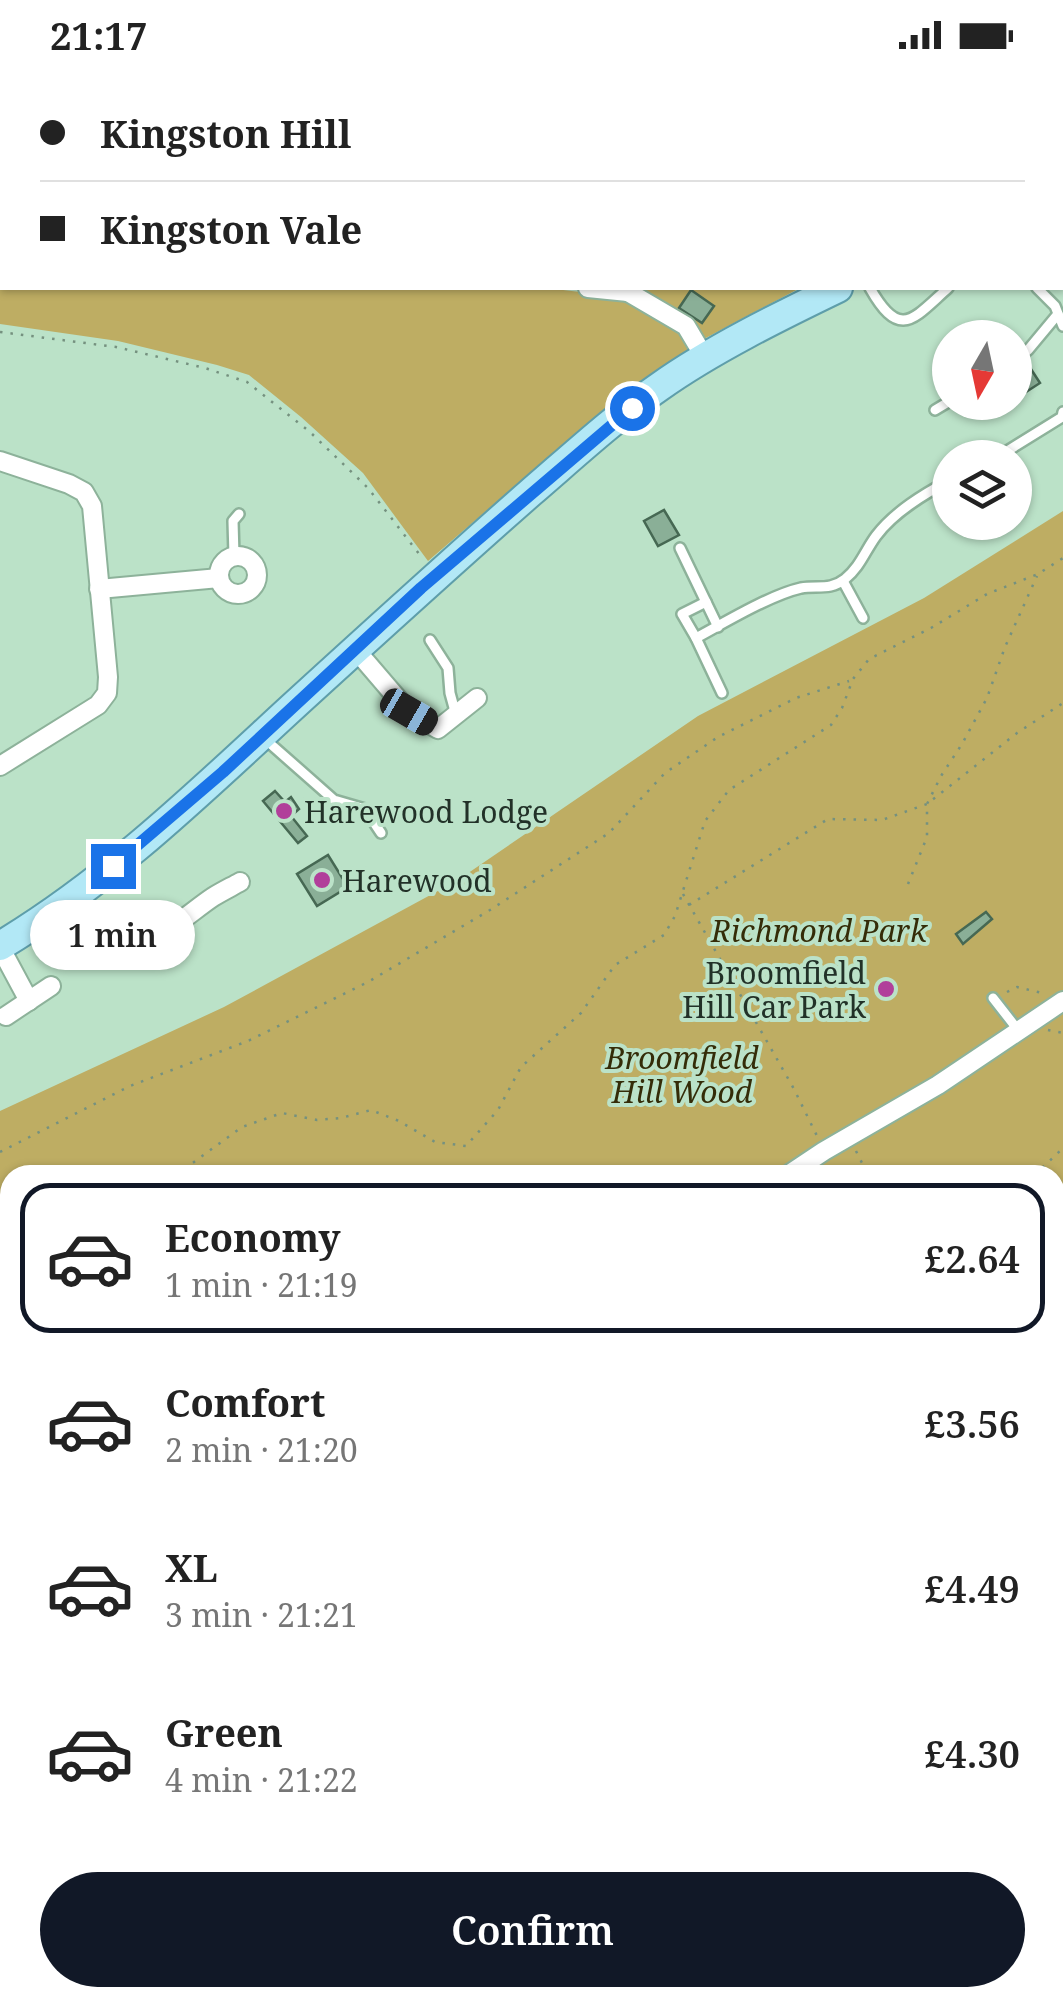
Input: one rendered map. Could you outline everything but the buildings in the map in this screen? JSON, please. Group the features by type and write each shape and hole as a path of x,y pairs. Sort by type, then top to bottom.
{"main road":[{"path":"0,946 69,900 166,823 421,588 657,388 704,358 834,290"}],"street":[{"path":"626,290 686,326 704,358"},
{"path":"0,461 69,484 84,492 92,506 108,677 107,694 98,704 0,766"},
{"path":"234,556 247,558 256,567 253,588 241,594 224,588 220,578 222,565 234,556"},
{"path":"100,589 220,578"},
{"path":"361,644 409,712 438,728 477,698"},
{"path":"69,900 98,939 109,946 134,947 176,925 240,882"},
{"path":"0,946 29,1000"},
{"path":"6,1016 51,986"},
{"path":"803,1165 938,1085 1060,1004"}],"lane":[{"path":"871,290 891,317 904,321 919,315 946,290"},
{"path":"1039,290 1055,306 1063,326"},
{"path":"1032,345 1058,314"},
{"path":"1025,440 1062,417 1063,412"},
{"path":"696,638 802,588 829,588 843,582 862,561 876,535 901,511 932,491"},
{"path":"234,556 234,521 240,514"},
{"path":"680,548 718,626"},
{"path":"843,582 863,618"},
{"path":"706,602 682,614 722,693"},
{"path":"430,640 448,668 456,714"},
{"path":"261,736 334,800 365,809 381,833"},
{"path":"994,998 1019,1032"}],"path":[{"path":"0,332 116,347 247,382 310,432 368,488 428,566"},
{"path":"190,1165 242,1127 282,1113 317,1120 371,1110 436,1142 466,1146 498,1110 522,1067 581,1012 615,965 664,935 705,821 728,790 831,725 853,680 870,659 1063,558"},
{"path":"908,884 927,837 927,804 987,698 1038,574"},
{"path":"0,1152 130,1086 248,1041 368,982 609,833 665,774 718,737 796,698 853,680"},
{"path":"690,905 828,818 882,820 927,804 1017,733 1063,703"},
{"path":"681,891 794,1089 824,1151"},
{"path":"994,998 1017,987 1041,991 1060,1004"},
{"path":"849,1136 863,1165"}],"green space":[{"path":"0,290 563,290 623,297 682,329 694,345 591,422 428,561 363,473 249,375 118,341 0,324"},
{"path":"640,290 796,290 702,340"},
{"name":"Richmond Park","path":"1063,511 1063,1165 0,1165 0,1111 224,1007 458,880 698,716 924,598 1017,540 1032,540 1032,530"}],"place":[{"name":"Harewood Lodge","path":"284,811"},
{"name":"Harewood","path":"322,880"},
{"name":"Broomfield Hill Car Park","path":"886,989"}],"route":[{"path":"113,866 223,772 421,588 632,408"}],"park label":[{"name":"Broomfield Hill Wood","path":"682,1074"}]}
